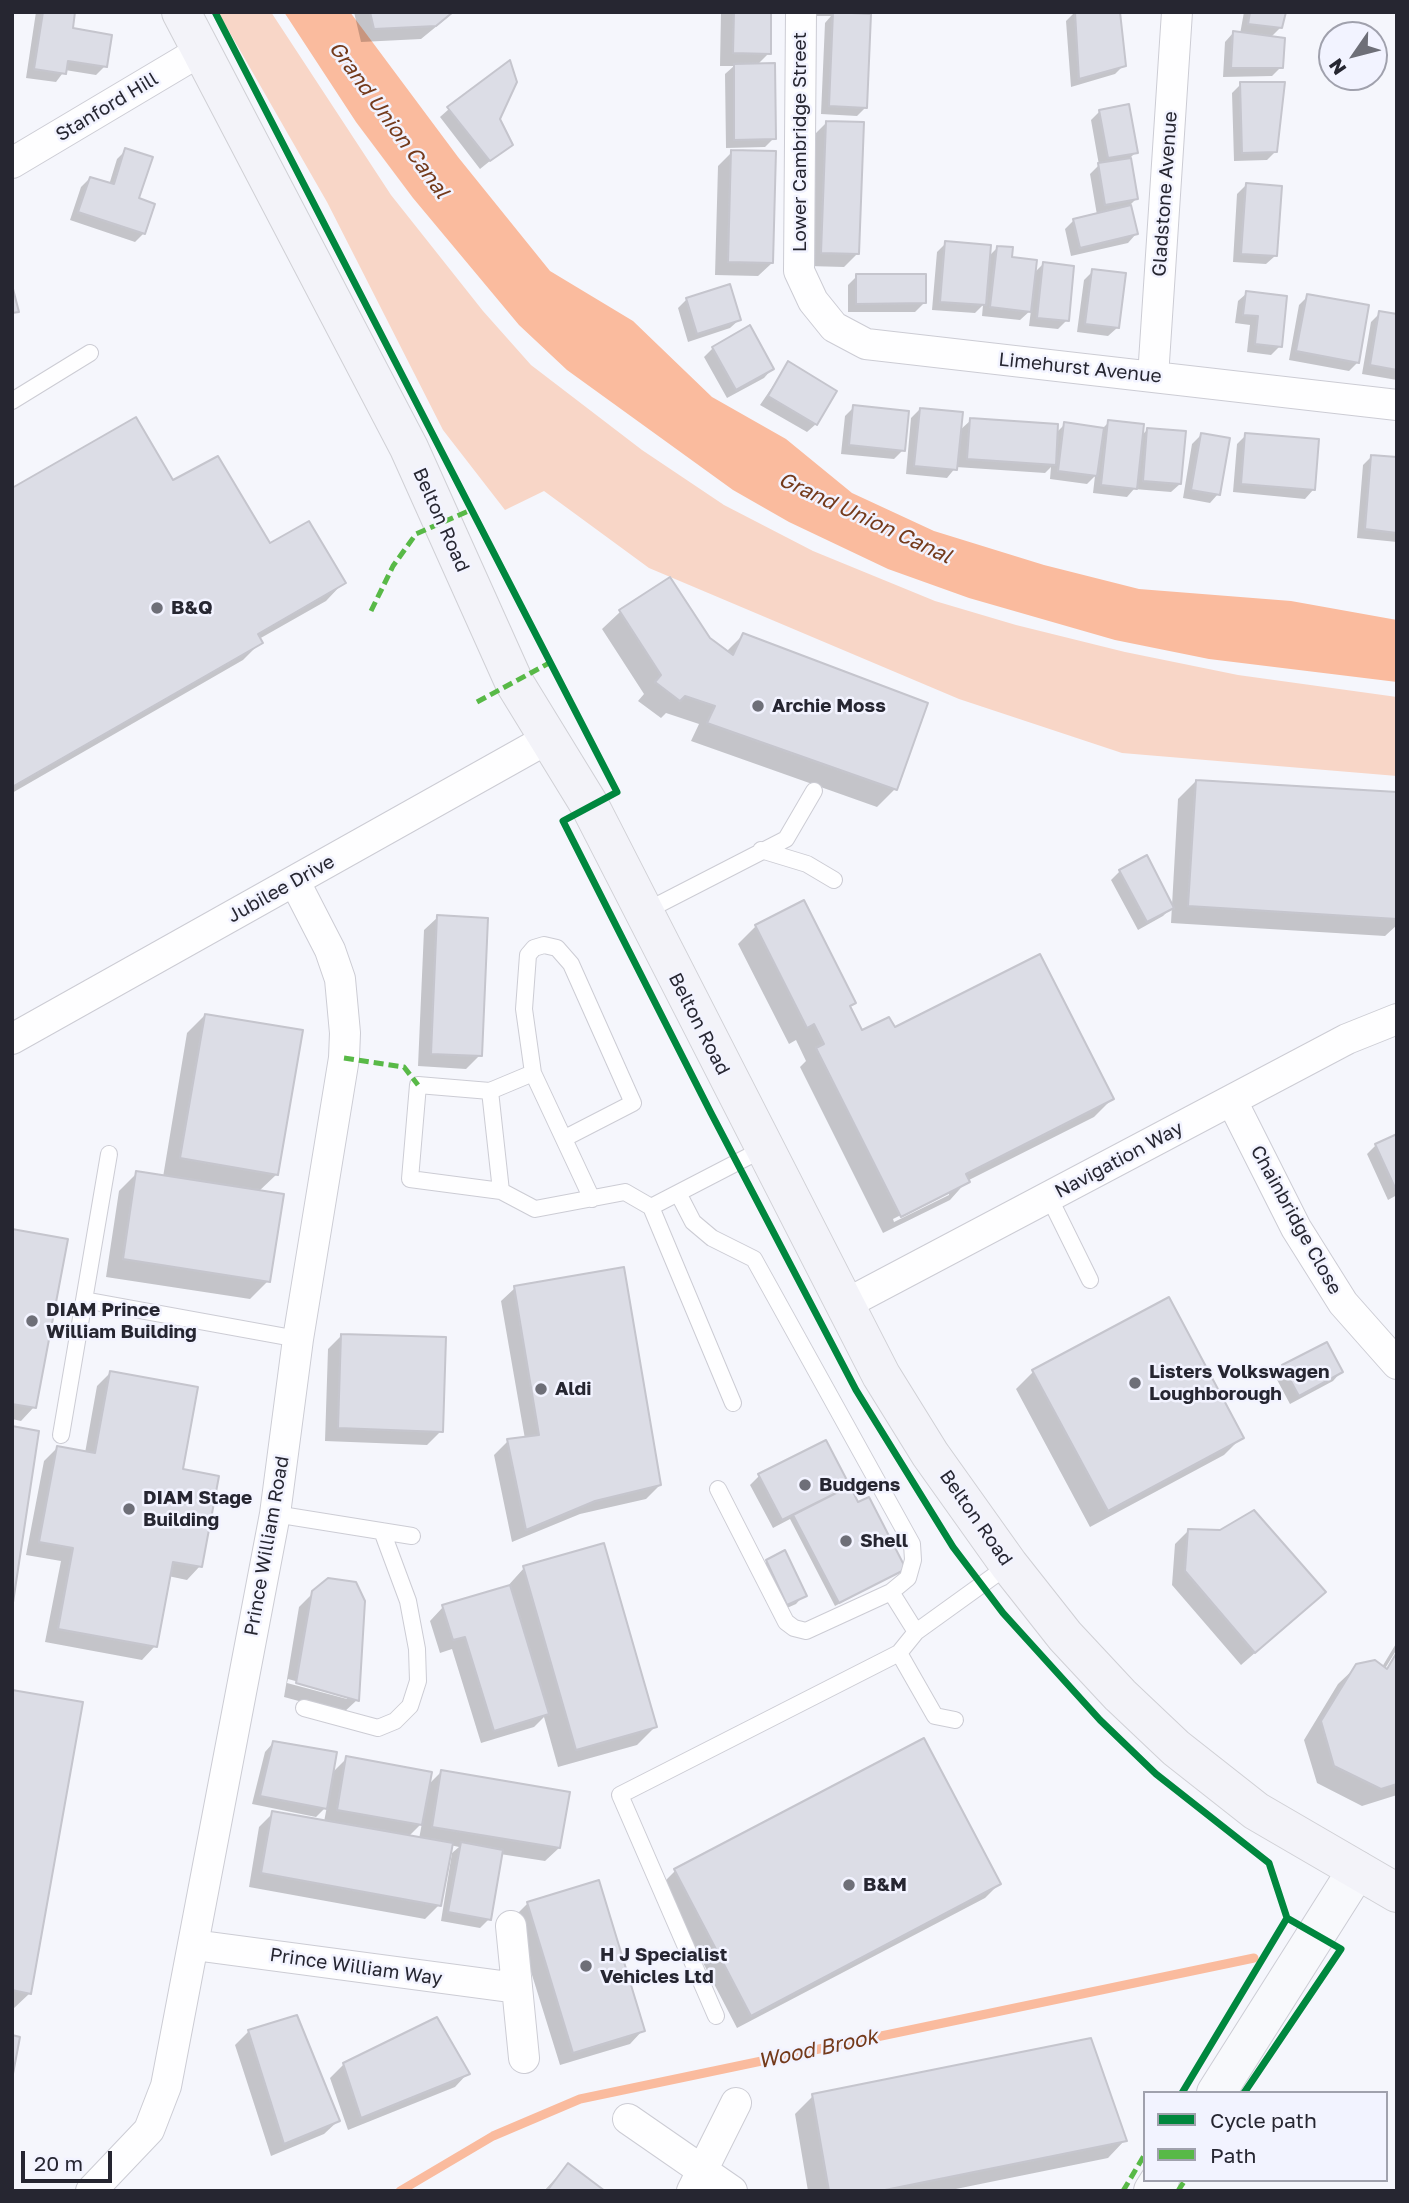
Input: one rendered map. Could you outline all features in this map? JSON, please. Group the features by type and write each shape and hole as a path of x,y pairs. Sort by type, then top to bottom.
{"main road":[{"name":"Belton Road","path":"181,12 318,279 409,448 514,682 590,806 642,913 844,1305 881,1375 930,1454 1009,1566 1065,1636 1120,1695 1176,1748 1256,1811 1397,1893"}],"street":[{"name":"Lower Cambridge Street","path":"799,271 801,12"},
{"name":"Gladstone Avenue","path":"1153,377 1177,12"},
{"name":"Stanford Hill","path":"12,163 202,50"},
{"name":"Limehurst Avenue","path":"799,271 813,301 834,327 866,344 1397,405"},
{"name":"Jubilee Drive","path":"12,1040 549,738"},
{"name":"Prince William Road","path":"91,2191 149,2130 166,2086 275,1514 298,1339 344,1058 345,1032 340,979 330,950 295,882"},
{"name":"Navigation Way","path":"844,1305 1347,1039 1397,1019"},
{"name":"Chainbridge Close","path":"1232,1101 1303,1239 1343,1303 1397,1364"},
{"path":"1217,2091 1357,1870"},
{"path":"511,1926 524,2058"},
{"name":"Prince William Way","path":"194,1945 517,1988"},
{"path":"697,2181 736,2103"},
{"path":"628,2119 697,2181 732,2191"}],"lane":[{"path":"12,401 90,353"},
{"path":"642,913 786,839 814,792"},
{"path":"761,850 807,864 834,880"},
{"path":"565,1138 633,1103 571,964 557,948 544,945 534,948 528,956 524,1009 533,1073 592,1199"},
{"path":"533,1073 490,1091 418,1086 410,1180 501,1191 535,1209 625,1192 651,1207 733,1403"},
{"path":"490,1091 501,1191"},
{"path":"651,1207 763,1149"},
{"path":"61,1435 109,1154"},
{"path":"678,1193 693,1222 712,1238 754,1259 912,1544 913,1560 908,1578 891,1591 806,1631 794,1628 786,1622 718,1489"},
{"path":"1049,1197 1090,1280"},
{"path":"84,1300 298,1339"},
{"path":"275,1514 412,1536"},
{"path":"304,1708 378,1728 395,1721 410,1706 418,1681 417,1649 408,1601 382,1531"},
{"path":"716,2016 620,1795 899,1653 916,1632 1009,1566"},
{"path":"891,1591 916,1632"},
{"path":"899,1653 935,1716 955,1720"}],"shaded area":[{"path":"218,12 271,12 391,195 483,311 531,365 642,450 724,505 813,551 935,601 1016,625 1125,652 1238,675 1397,697 1397,776 1122,753 959,699 649,568 544,491 505,510 443,430 327,202"}],"water":[{"name":"Grand Union Canal","path":"284,12 350,12 458,157 550,271 633,321 712,397 786,439 852,493 934,531 1044,565 1139,589 1291,601 1397,620 1397,682 1209,659 1115,640 969,598 888,569 789,522 733,490 567,370 519,325 413,198 356,122"}],"building":[{"path":"43,12 75,12 73,28 112,35 107,67 68,61 66,74 34,69"},
{"path":"370,12 453,12 436,26 374,29"},
{"path":"734,12 771,12 771,54 733,53"},
{"path":"833,12 871,14 867,108 829,106"},
{"path":"1075,12 1120,12 1126,66 1079,79"},
{"path":"1250,12 1286,12 1282,28 1248,24"},
{"path":"1233,31 1285,38 1283,68 1231,68"},
{"path":"510,60 517,82 500,119 513,145 490,161 447,107"},
{"path":"775,63 776,139 734,140 734,64"},
{"path":"1240,82 1285,82 1277,152 1242,153"},
{"path":"1129,104 1138,153 1108,158 1099,110"},
{"path":"826,121 864,122 859,254 821,253"},
{"path":"125,148 153,157 139,198 155,204 145,234 78,212 90,177 114,184"},
{"path":"731,150 776,151 773,263 728,262"},
{"path":"1131,158 1138,199 1105,205 1098,163"},
{"path":"1246,183 1282,186 1277,256 1241,254"},
{"path":"1131,205 1138,234 1080,248 1073,219"},
{"path":"945,241 991,245 986,305 940,302"},
{"path":"997,246 1013,247 1012,257 1037,260 1031,312 990,307"},
{"path":"1043,262 1074,266 1069,321 1037,318"},
{"path":"1092,269 1126,273 1119,328 1085,324"},
{"path":"856,274 926,274 926,303 856,304"},
{"path":"730,284 741,320 697,334 686,298"},
{"path":"12,285 19,312 12,313"},
{"path":"1246,291 1287,296 1282,347 1255,344 1258,316 1243,315"},
{"path":"1307,294 1369,305 1359,363 1296,351"},
{"path":"1379,311 1397,314 1397,370 1370,365"},
{"path":"750,325 774,369 736,390 712,347"},
{"path":"788,361 837,391 817,425 768,396"},
{"path":"853,405 909,411 905,451 849,445"},
{"path":"920,408 963,412 957,470 914,466"},
{"name":"B&Q","path":"136,417 173,480 218,456 270,543 309,521 346,583 258,634 263,643 12,787 12,488"},
{"path":"970,418 1058,424 1056,465 967,459"},
{"path":"1108,420 1144,424 1137,489 1101,485"},
{"path":"1064,422 1104,428 1097,476 1058,471"},
{"path":"1147,428 1186,431 1181,484 1143,481"},
{"path":"1201,433 1230,438 1220,495 1191,490"},
{"path":"1245,433 1319,439 1315,490 1241,484"},
{"path":"1371,455 1397,457 1397,533 1365,529"},
{"path":"670,577 710,638 733,655 743,633 928,703 897,790 707,723 715,706 685,696 680,701 655,682 661,675 619,610"},
{"path":"1196,780 1397,792 1397,919 1188,906"},
{"path":"1147,855 1174,908 1147,922 1119,870"},
{"path":"804,900 856,1003 850,1006 862,1030 889,1017 895,1027 1040,954 1114,1099 966,1174 970,1182 901,1217 816,1048 824,1044 814,1024 807,1028 755,925"},
{"path":"437,915 488,918 482,1056 431,1054"},
{"path":"205,1014 303,1030 278,1175 180,1158"},
{"path":"1397,1134 1397,1192 1375,1144"},
{"path":"136,1171 284,1194 270,1282 123,1259"},
{"name":"DIAM Prince William Building","path":"12,1229 68,1239 36,1408 12,1404"},
{"path":"624,1267 661,1485 595,1501 526,1530 507,1439 539,1435 514,1286"},
{"path":"1169,1297 1244,1438 1108,1511 1032,1370"},
{"path":"341,1334 446,1337 443,1432 338,1428"},
{"path":"1327,1342 1343,1372 1299,1396 1282,1365"},
{"name":"DIAM Stage Building","path":"110,1371 198,1387 183,1469 219,1476 202,1567 173,1562 157,1647 58,1629 73,1548 39,1542 57,1446 95,1453"},
{"path":"12,1426 39,1431 12,1609"},
{"path":"826,1440 850,1486 782,1520 758,1474"},
{"path":"850,1486 858,1502 869,1497 906,1569 839,1603 793,1515"},
{"path":"1254,1510 1326,1592 1255,1653 1185,1571 1188,1529 1220,1530"},
{"path":"604,1543 657,1727 576,1750 523,1566"},
{"path":"785,1550 807,1596 787,1605 766,1560"},
{"path":"328,1578 356,1582 365,1601 359,1701 296,1683 312,1591"},
{"path":"510,1585 549,1714 494,1731 465,1637 453,1640 442,1605"},
{"path":"1397,1652 1397,1784 1381,1789 1334,1766 1321,1721 1356,1664 1375,1660 1387,1669"},
{"path":"12,1690 83,1702 31,1994 12,1990"},
{"path":"924,1738 1001,1884 751,2016 674,1869"},
{"path":"273,1741 337,1752 327,1809 260,1796"},
{"path":"346,1756 432,1772 422,1825 337,1810"},
{"path":"441,1770 570,1792 560,1848 432,1827"},
{"path":"272,1811 453,1843 441,1906 261,1873"},
{"path":"461,1842 503,1850 491,1920 448,1912"},
{"name":"H J Specialist Vehicles Ltd","path":"599,1880 645,2031 573,2053 527,1902"},
{"path":"297,2015 340,2121 284,2144 248,2030"},
{"path":"437,2017 470,2074 361,2118 343,2063"},
{"path":"12,2035 20,2037 12,2079"},
{"path":"1091,2038 1127,2141 880,2191 829,2191 812,2094"},
{"path":"568,2163 605,2191 547,2191"}],"waterway":[{"name":"Wood Brook","path":"400,2191 493,2136 580,2099 1254,1958"}],"marked path":[{"path":"371,611 393,566 416,534 473,509"},
{"path":"477,702 551,662"},
{"path":"344,1058 404,1067 418,1085"},
{"path":"1123,2191 1143,2157"},
{"path":"1178,2191 1184,2182"}],"cycle path":[{"path":"215,12 617,792 563,821 856,1390 953,1547 1003,1613 1100,1720 1156,1774 1269,1863 1287,1918 1341,1949 1245,2091"},
{"path":"1183,2091 1287,1918"}],"place":[{"name":"B&Q","path":"157,608"},
{"name":"Archie Moss","path":"758,706"},
{"name":"DIAM Prince William Building","path":"32,1321"},
{"name":"Listers Volkswagen Loughborough","path":"1135,1383"},
{"name":"Aldi","path":"541,1389"},
{"name":"Budgens","path":"805,1485"},
{"name":"DIAM Stage Building","path":"129,1509"},
{"name":"Shell","path":"846,1541"},
{"name":"B&M","path":"849,1885"},
{"name":"H J Specialist Vehicles Ltd","path":"586,1966"}]}
